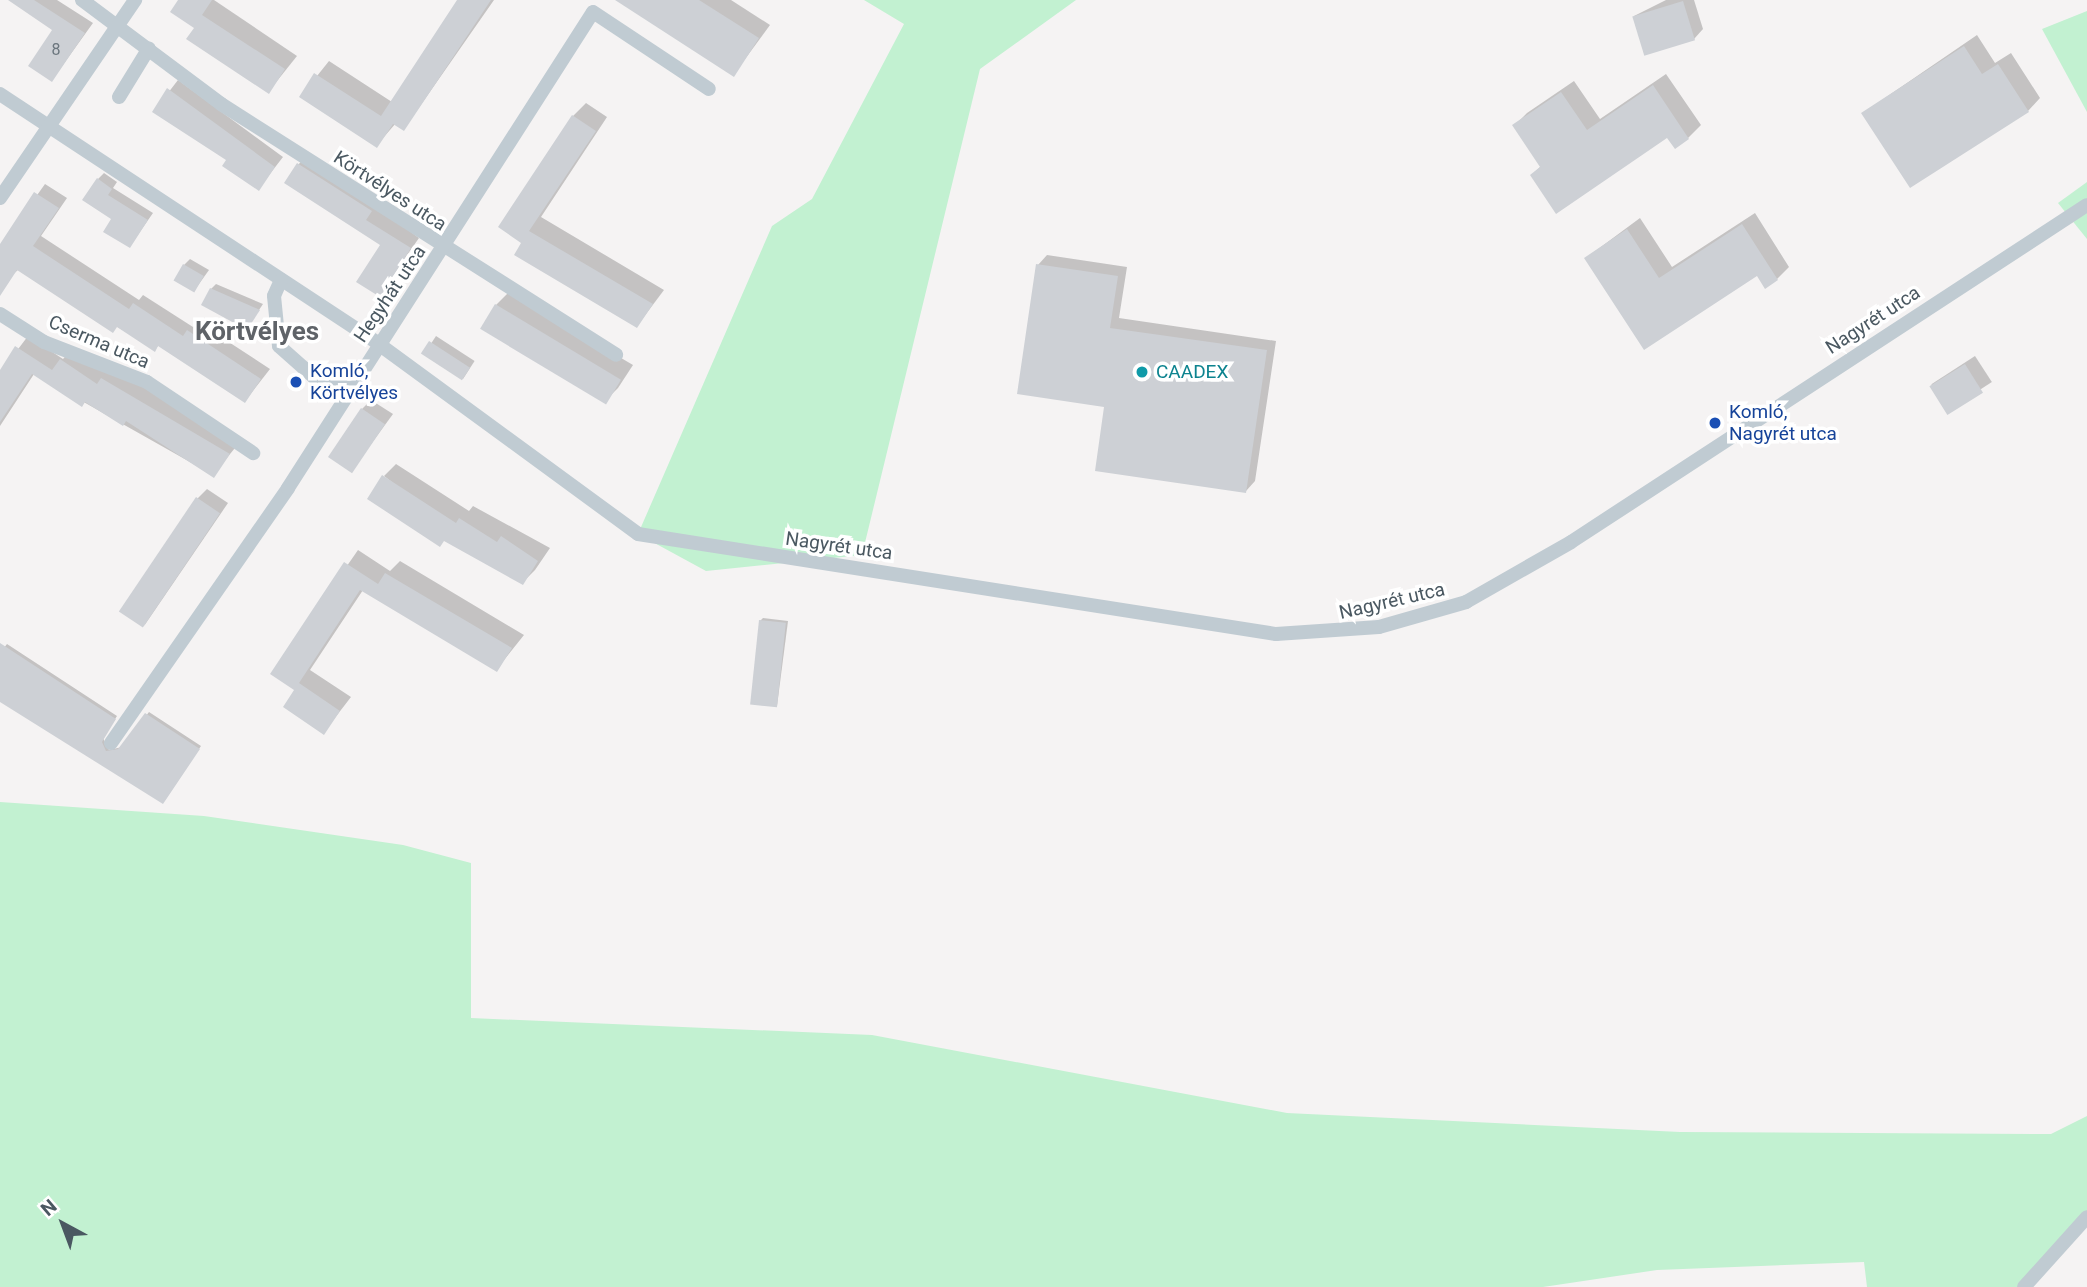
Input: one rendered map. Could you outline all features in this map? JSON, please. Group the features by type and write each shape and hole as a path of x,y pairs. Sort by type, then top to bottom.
{"street":[{"name":"Körtvélyes utca","path":"82,0 221,104 443,249 616,355"},
{"path":"0,198 135,0"},
{"name":"Hegyhát utca","path":"111,743 354,385 593,12 709,89"},
{"path":"119,97 149,48"},
{"path":"0,94 380,345"},
{"name":"Nagyrét utca","path":"380,345 638,534 1276,634 1379,627 1466,602 1571,542 2087,205"},
{"path":"281,280 274,296 279,346 314,377 354,385"},
{"name":"Cserma utca","path":"0,314 44,342 147,382 253,453"},
{"path":"2024,1287 2087,1217"}],"green space":[{"path":"864,0 1076,0 980,69 862,555 706,571 638,534 772,226 812,199 904,24"},
{"path":"2087,11 2087,112 2042,29"},
{"path":"2087,182 2087,239 2058,203"},
{"path":"0,802 204,816 403,845 471,863 471,1018 872,1035 1287,1113 1680,1132 2051,1134 2087,1116 2087,1217 2024,1287 1867,1287 1864,1262 1657,1270 1543,1287 0,1287"}],"building":[{"path":"8,0 34,0 85,33 52,82 28,66 52,30"},
{"path":"178,0 212,0 202,15 285,69 269,94 186,39 194,28 170,12"},
{"path":"457,0 491,0 404,131 393,124 377,148 299,97 314,73 381,116"},
{"path":"615,0 699,0 759,38 734,77"},
{"path":"1683,1 1695,40 1644,56 1632,16"},
{"path":"1964,46 1982,74 1998,64 2029,112 1910,188 1861,113"},
{"path":"1653,85 1689,139 1675,149 1667,138 1556,214 1530,175 1540,167 1512,125 1561,92 1587,130"},
{"path":"167,88 275,167 259,191 222,166 226,160 152,112"},
{"path":"572,115 596,131 529,231 653,304 637,328 514,255 521,243 498,227"},
{"path":"297,163 372,211 366,220 411,248 380,297 356,282 380,245 284,183"},
{"path":"97,178 112,189 108,195 148,220 130,248 103,232 111,219 82,200"},
{"path":"34,192 59,208 33,246 129,309 133,303 183,336 187,330 261,379 245,403 158,346 155,352 117,327 113,333 17,270 0,296 0,244"},
{"path":"1742,224 1778,280 1765,289 1757,276 1644,350 1584,258 1627,229 1659,278"},
{"path":"183,264 204,276 194,292 174,280"},
{"name":"CAADEX","path":"1036,264 1118,276 1110,328 1267,350 1246,493 1095,471 1104,407 1017,394"},
{"path":"210,288 260,310 247,330 201,305"},
{"path":"495,304 621,380 606,405 480,329"},
{"path":"429,341 470,368 462,380 421,354"},
{"path":"15,346 52,370 60,359 97,384 101,378 230,454 214,478 126,421 123,426 85,402 82,407 32,374 0,422 0,370"},
{"path":"1965,364 1983,393 1947,415 1929,386"},
{"path":"361,408 385,424 352,473 328,457"},
{"path":"382,475 456,523 459,518 497,542 501,536 538,561 523,585 444,541 440,547 367,499"},
{"path":"196,497 220,513 143,628 119,611"},
{"path":"344,562 378,584 385,573 512,648 497,672 360,590 299,683 340,711 324,735 283,707 294,690 270,674"},
{"path":"759,620 786,623 777,707 750,705"},
{"path":"0,643 116,719 102,742 106,751 118,749 145,713 200,749 163,804 0,702"}],"place":[{"name":"CAADEX","path":"1142,372"},
{"name":"Komló, Körtvélyes","path":"296,382"},
{"name":"Komló, Nagyrét utca","path":"1715,423"}],"district":[{"name":"Körtvélyes","path":"257,332"}]}
